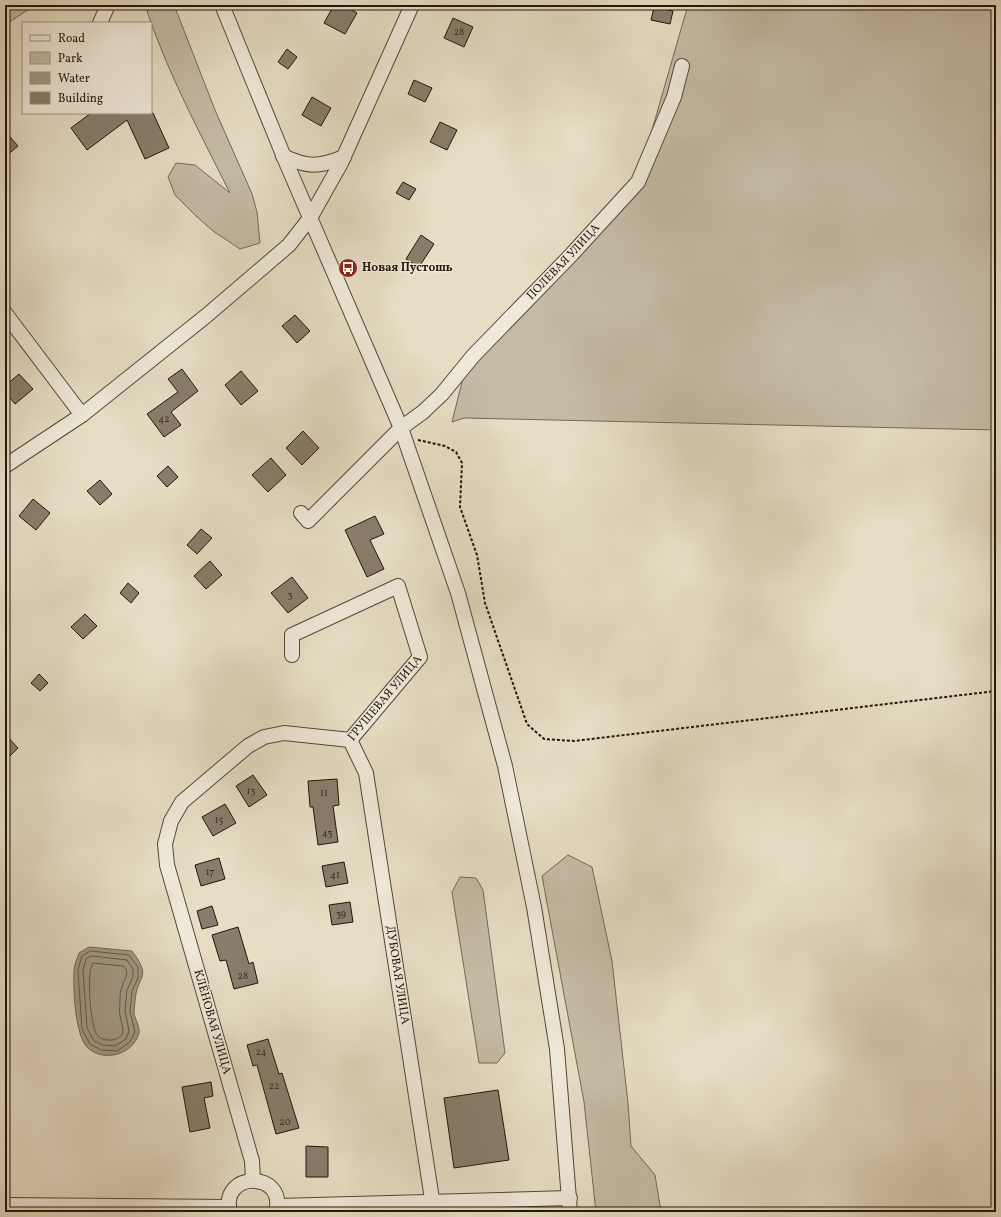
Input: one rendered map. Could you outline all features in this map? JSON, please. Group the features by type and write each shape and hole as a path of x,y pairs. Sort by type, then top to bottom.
{"street":[{"path":"100,22 108,5"},
{"path":"222,5 310,218 402,432 458,593 505,766 534,907 556,1049 570,1212"},
{"path":"5,466 82,414 206,316 289,246 310,218 344,157 412,5"},
{"name":"ПОЛЕВАЯ УЛИЦА","path":"301,513 308,521 442,394 473,356 572,254 638,182 674,97 682,66"},
{"path":"284,156 303,165 314,166 326,164 344,157"},
{"path":"5,313 82,414"},
{"name":"ГРУШЕВАЯ УЛИЦА","path":"167,865 165,844 171,821 182,802 248,746 264,737 284,733 350,740 420,657 398,586 292,635 292,655"},
{"name":"ДУБОВАЯ УЛИЦА","path":"350,740 366,773 433,1206"},
{"name":"КЛЁНОВАЯ УЛИЦА","path":"167,865 252,1161 253,1180"},
{"path":"5,1205 74,1209 230,1209 230,1197 235,1188 243,1182 253,1180 263,1182 271,1187 276,1196 277,1209 433,1206 475,1200 570,1198"}],"path":[{"path":"402,432 445,446 456,452 462,464 460,506 477,555 485,603 526,724 544,739 574,742 996,692"}],"green space":[{"path":"5,5 35,5 5,25"},
{"path":"145,5 174,5 215,110 252,194 257,212 260,243 240,249 213,231 175,195 168,177 176,163 195,165 230,193 173,77 153,29 152,22 151,22"},
{"path":"688,5 996,5 996,430 464,418 452,422 464,374 639,175"},
{"path":"568,855 592,867 612,961 628,1103 631,1146 655,1175 661,1212 596,1212 584,1102 542,876"},
{"path":"460,877 476,878 483,890 505,1053 497,1063 479,1063 452,892"}],"water":[{"path":"89,947 132,951 142,967 143,972 136,992 134,1011 139,1033 136,1041 131,1047 117,1054 101,1055 87,1047 83,1041 77,1022 74,969 79,953"}],"building":[{"path":"334,5 343,5 357,13 345,34 324,23"},
{"path":"654,7 673,11 670,24 651,20"},
{"path":"453,18 473,27 464,47 444,38"},
{"path":"287,49 297,57 288,69 278,62"},
{"path":"414,80 432,88 425,102 408,94"},
{"path":"312,97 331,108 321,126 302,115"},
{"path":"153,113 169,148 145,159 127,120 87,150 71,128 90,114"},
{"path":"440,122 457,130 447,150 430,142"},
{"path":"5,131 18,146 5,157"},
{"path":"403,182 416,189 409,200 396,193"},
{"path":"421,235 434,244 419,267 406,259"},
{"path":"295,315 310,331 297,343 282,326"},
{"path":"182,369 198,391 171,412 181,425 164,437 147,414 178,392 168,379"},
{"path":"241,371 258,391 241,405 225,385"},
{"path":"19,374 33,389 15,404 5,392 5,386"},
{"path":"303,431 319,448 302,465 286,448"},
{"path":"271,458 286,475 268,492 252,475"},
{"path":"168,466 178,477 167,487 157,476"},
{"path":"100,480 112,494 100,505 87,491"},
{"path":"33,499 50,513 36,530 19,516"},
{"path":"375,516 384,534 370,540 384,569 367,577 345,530"},
{"path":"201,529 212,538 197,554 187,545"},
{"path":"210,561 222,575 206,589 194,576"},
{"path":"292,577 308,598 288,613 271,593"},
{"path":"128,583 139,593 131,603 120,593"},
{"path":"85,614 97,626 83,639 71,627"},
{"path":"39,674 48,683 40,691 31,683"},
{"path":"5,734 18,748 5,761"},
{"path":"253,775 267,795 249,807 236,786"},
{"path":"337,779 339,805 333,806 338,842 318,845 313,807 310,807 308,781"},
{"path":"225,804 236,823 213,836 202,817"},
{"path":"219,858 225,879 201,886 195,865"},
{"path":"344,862 348,883 326,887 322,866"},
{"path":"350,902 353,922 332,925 329,905"},
{"path":"212,906 218,925 202,929 197,911"},
{"path":"238,927 249,964 253,962 258,983 234,989 226,960 220,961 212,935"},
{"path":"268,1039 279,1074 282,1073 299,1128 276,1134 257,1065 253,1066 247,1045"},
{"path":"211,1082 213,1096 204,1098 210,1128 190,1132 182,1087"},
{"path":"498,1090 509,1160 454,1168 444,1098"},
{"path":"306,1146 328,1147 328,1177 306,1177"}],"place":[{"name":"Новая Пустошь","path":"348,268"}]}
